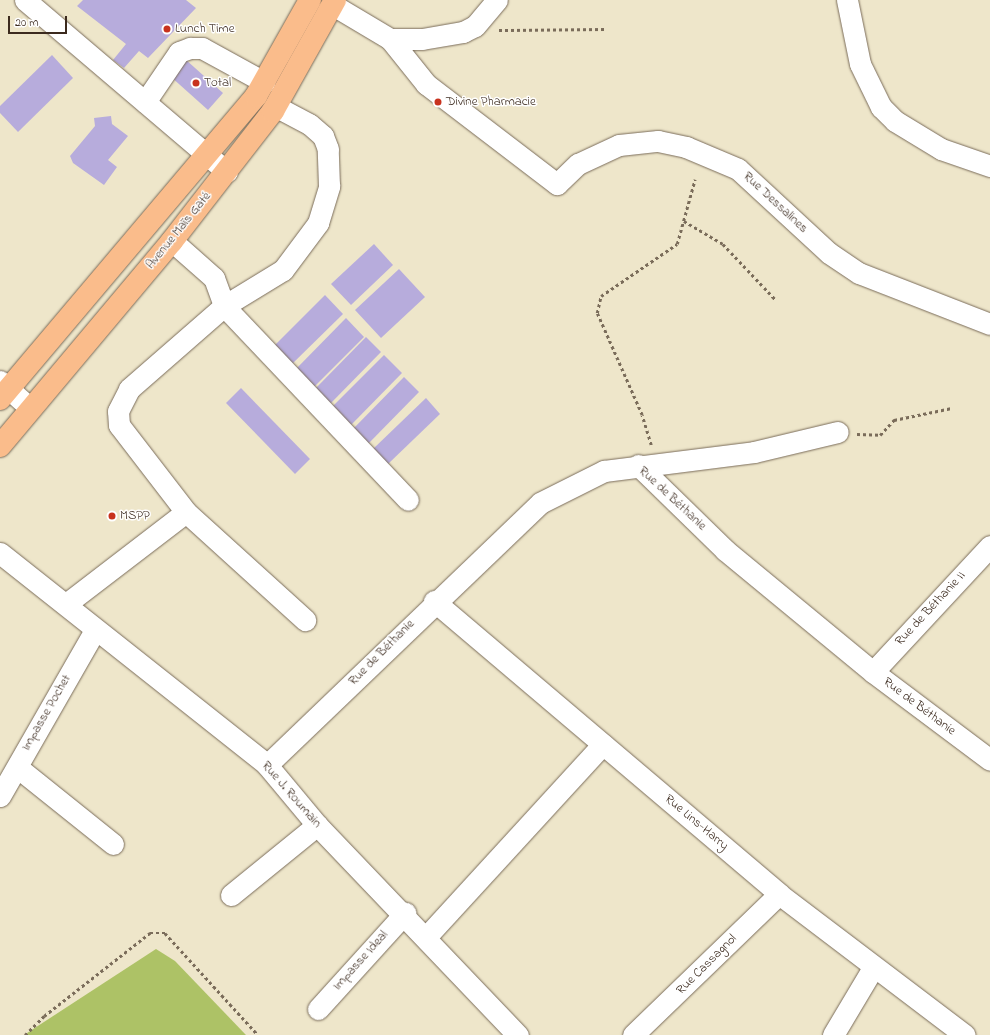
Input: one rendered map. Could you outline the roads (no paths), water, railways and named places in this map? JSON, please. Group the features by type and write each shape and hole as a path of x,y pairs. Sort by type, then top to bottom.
{"main road":[{"name":"Avenue Maïs Gaté","path":"3,390 208,156 264,82 310,0"},
{"name":"Avenue Maïs Gaté","path":"0,446 30,408 172,241 227,172 275,106 334,3"}],"street":[{"path":"25,0 227,172"},
{"path":"390,39 441,37 475,26 498,0"},
{"path":"847,0 860,64 881,107 895,121 941,149 990,166"},
{"name":"Rue Dessalines","path":"334,3 390,39 426,84 557,184 578,164 599,151 619,145 658,141 686,147 738,169 829,253 859,273 990,324"},
{"path":"144,102 179,52 190,48 202,48 264,82"},
{"path":"275,106 309,124 323,136 328,149 329,186 318,223 284,270 224,306 129,389 118,411 119,425 186,512 305,620"},
{"path":"172,241 214,278 224,306 408,500"},
{"path":"3,390 30,408"},
{"path":"647,464 754,452 838,432"},
{"name":"Rue de Béthanie","path":"267,765 434,601 540,503 604,471 647,464 725,550 873,672 990,760"},
{"path":"66,604 186,512"},
{"name":"Rue de Béthanie II","path":"873,672 990,546"},
{"name":"Rue J. Roumain","path":"0,553 66,604 95,630 267,765 317,825 405,913 518,1035"},
{"name":"Rue Lins-Harry","path":"434,601 779,894 872,968 965,1035"},
{"name":"Impasse Pochet","path":"0,796 95,630"},
{"path":"427,936 603,744"},
{"path":"17,767 113,844"},
{"path":"231,895 317,825"},
{"name":"Rue Cassagnol","path":"633,1035 779,894"},
{"name":"Impasse Ideal","path":"318,1009 405,913"},
{"path":"833,1035 872,968"}],"place":[{"name":"Lunch Time","path":"167,29"},
{"name":"Total","path":"196,83"},
{"name":"Divine Pharmacie","path":"438,102"},
{"name":"MSPP","path":"112,516"}]}
